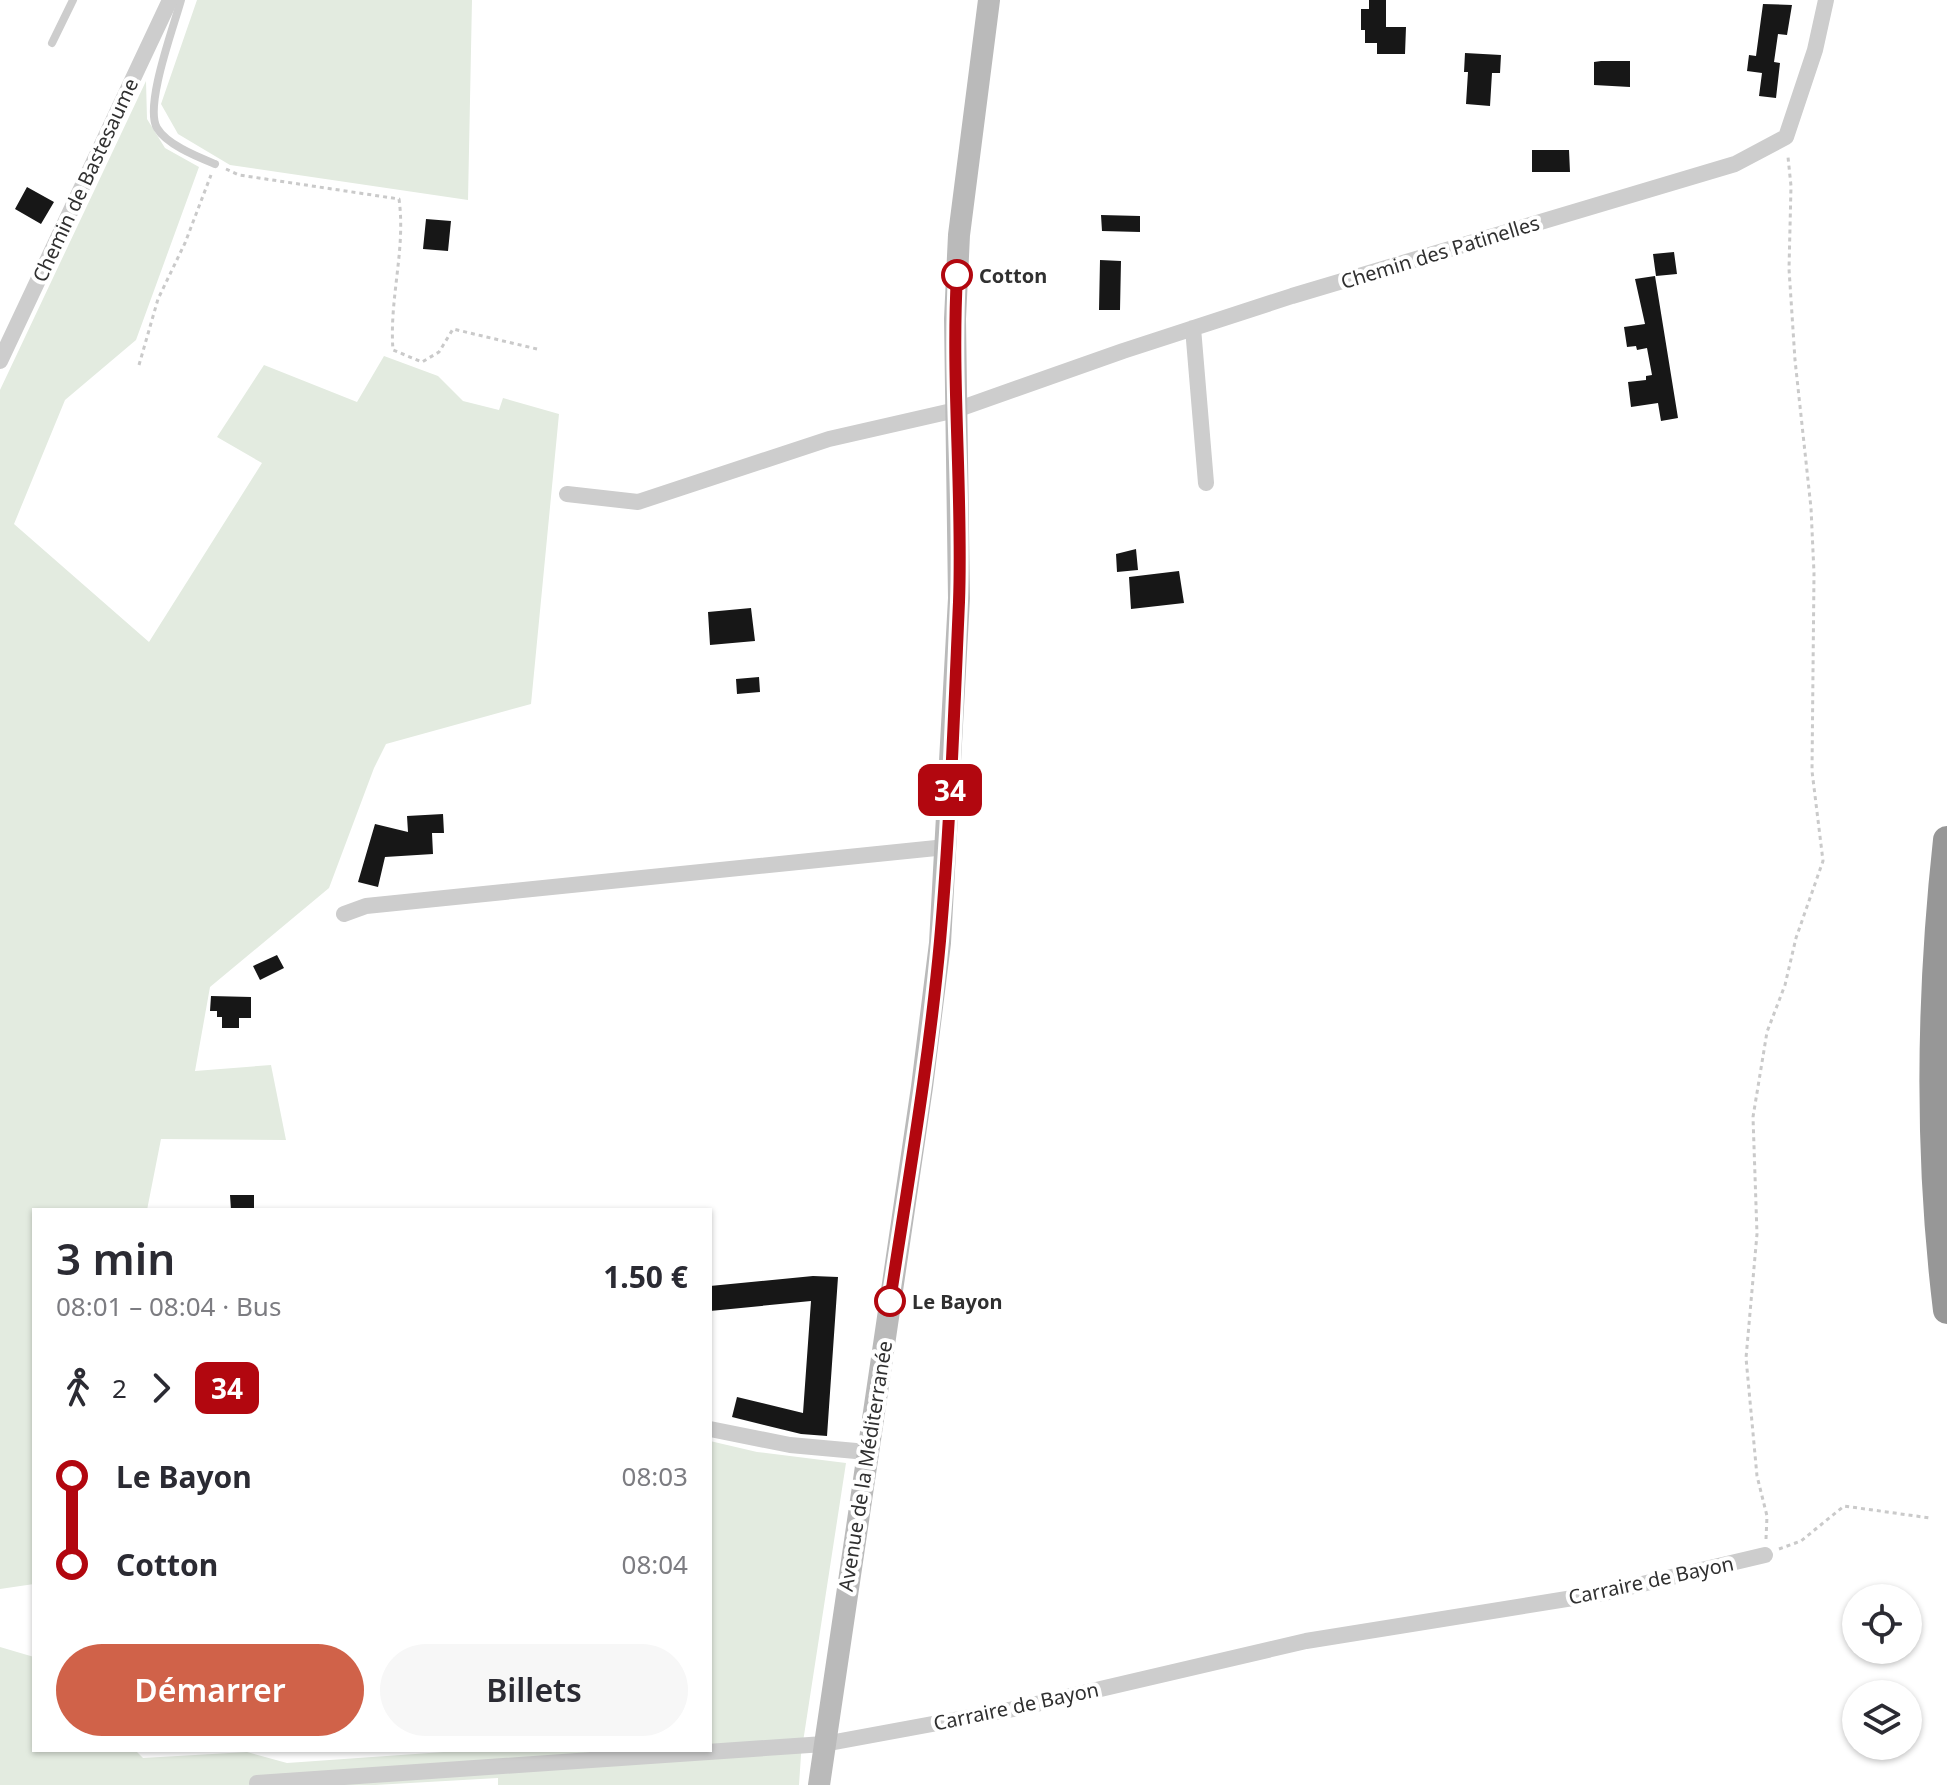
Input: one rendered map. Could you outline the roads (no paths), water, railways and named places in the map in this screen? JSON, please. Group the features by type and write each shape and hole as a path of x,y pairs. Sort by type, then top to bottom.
{"highway":[{"path":"1947,840 1941,899 1934,1093 1941,1264 1947,1310"}],"main road":[{"name":"Avenue de la Méditerranée","path":"819,1785 922,1087 940,943 959,598 955,319 959,235 989,0"}],"street":[{"name":"Chemin de Bastesaume","path":"0,361 170,0"},
{"name":"Chemin des Patinelles","path":"567,494 638,502 829,439 956,410 1292,296 1735,164 1786,137 1815,50 1826,0"},
{"path":"1193,328 1206,483"},
{"path":"344,914 366,906 946,847"},
{"path":"712,1429 790,1445 867,1452"},
{"name":"Carraire de Bayon","path":"712,1752 824,1744 1019,1708 1306,1641 1604,1593 1765,1555"},
{"name":"Carraire de Bayon","path":"257,1783 708,1752"}],"lane":[{"path":"52,43 73,0"},
{"path":"181,0 153,101 157,128 180,148 215,164"}],"place":[{"name":"Cotton","path":"957,275"},
{"name":"Le Bayon","path":"890,1301"}]}
